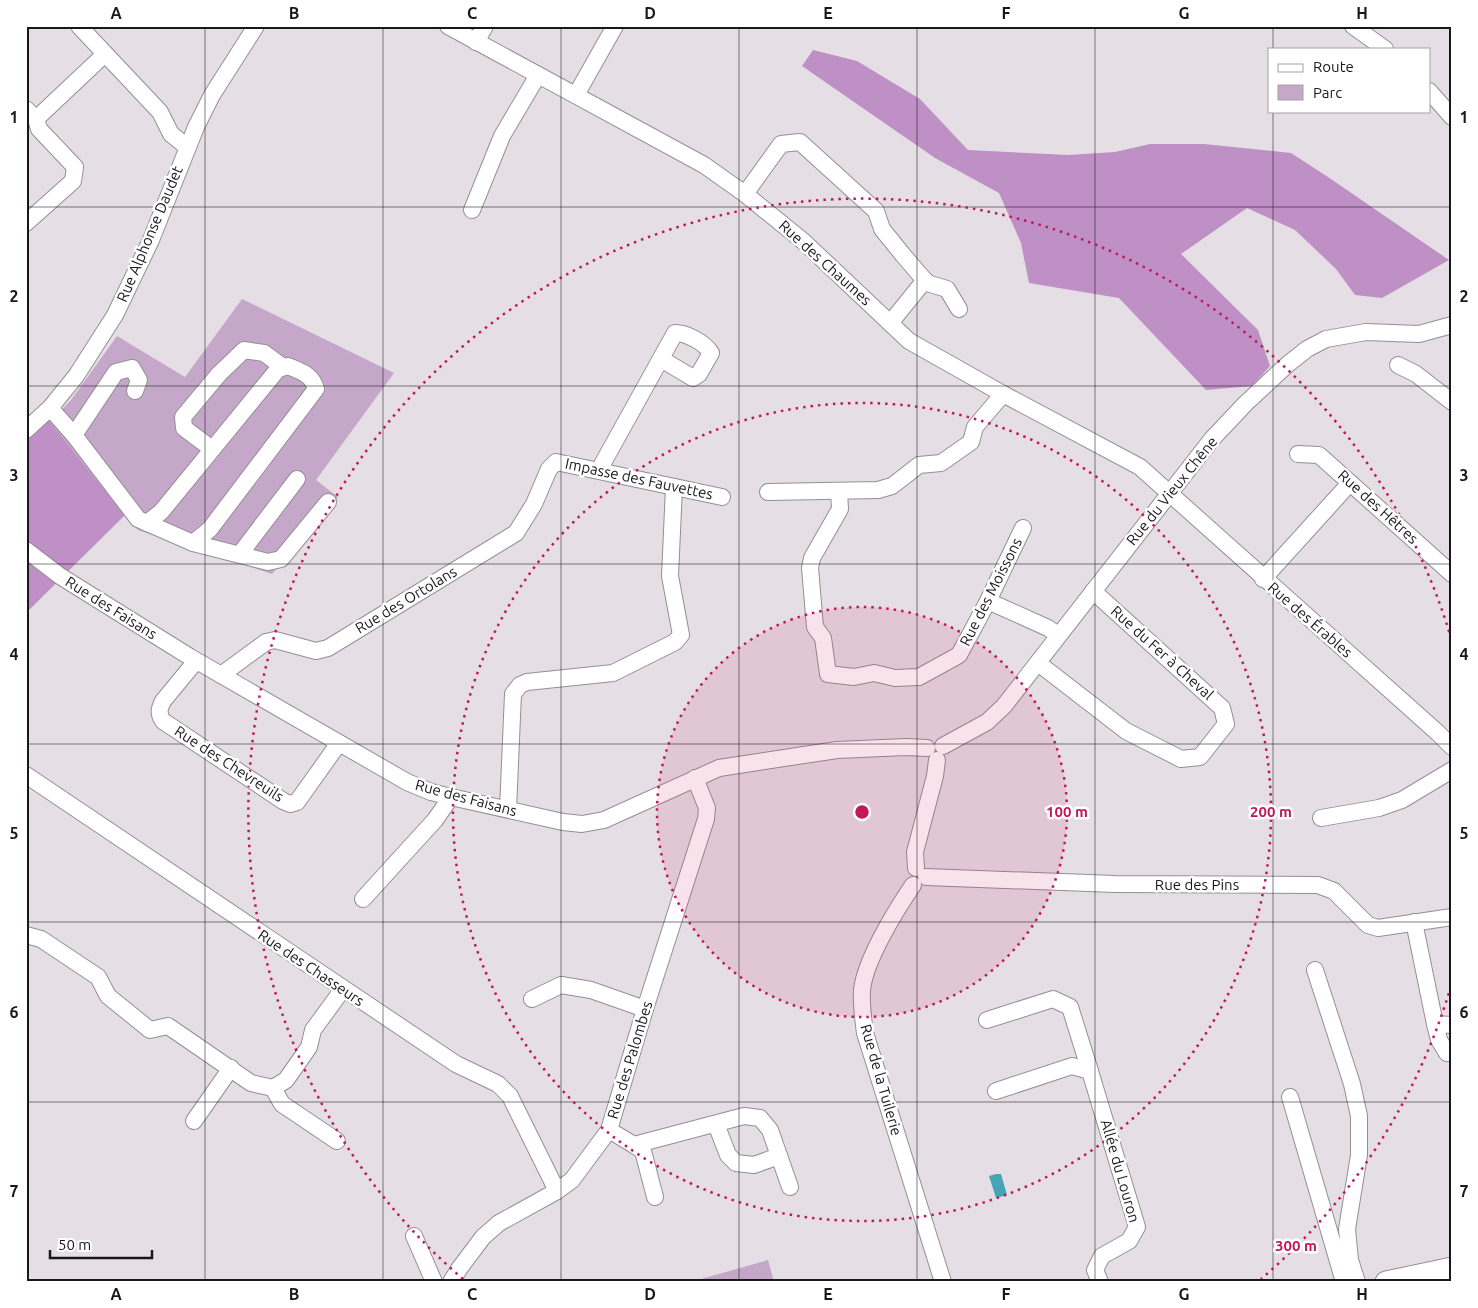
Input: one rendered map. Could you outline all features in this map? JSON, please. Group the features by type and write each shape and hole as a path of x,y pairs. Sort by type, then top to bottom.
{"main road":[{"path":"1386,1282 1452,1268"}],"street":[{"path":"79,26 160,112 171,134 187,147"},
{"name":"Rue Alphonse Daudet","path":"26,430 50,408 76,376 119,308 151,240 187,147 212,95 256,26"},
{"name":"Rue des Chaumes","path":"448,26 704,165 745,194 803,241 909,341 1003,394 1140,467 1168,493"},
{"path":"476,42 485,26"},
{"path":"576,95 614,26"},
{"path":"1354,26 1384,48"},
{"path":"26,223 73,181 75,167 39,129 31,114 105,54"},
{"path":"472,210 502,136 538,75"},
{"path":"1430,92 1452,117"},
{"path":"745,194 781,144 800,142 876,211 882,229 925,280 947,289 959,309"},
{"path":"890,322 925,280"},
{"name":"Rue du Vieux Chêne","path":"936,752 987,722 1004,706 1168,493 1212,439 1239,410 1307,349 1326,339 1366,332 1419,334 1452,325"},
{"path":"212,449 184,428 183,417 219,374 244,350 264,353 284,367"},
{"path":"599,470 661,359"},
{"path":"1398,365 1416,374 1452,402"},
{"path":"147,523 161,512 278,369 288,366 304,373 314,380 316,389 210,529 193,543"},
{"path":"74,435 116,372 132,368 139,380 135,391"},
{"path":"768,492 839,492 878,490 892,486 919,465 940,463 971,442 975,427 1003,394"},
{"path":"50,408 74,435 138,519 193,543 268,562 281,559 328,502"},
{"name":"Rue des Hêtres","path":"1298,454 1320,455 1452,574"},
{"name":"Impasse des Fauvettes","path":"556,462 722,497"},
{"name":"Rue des Ortolans","path":"221,675 266,642 275,640 316,651 328,648 516,533 534,504 549,469 556,462"},
{"path":"240,554 297,479"},
{"path":"1263,579 1350,482"},
{"path":"508,809 513,694 520,685 528,682 613,673 675,642 681,635 670,576 674,487"},
{"name":"Rue des Moissons","path":"839,492 840,509 812,558 810,568 815,628 822,638 828,674 854,677 874,673 895,678 919,677 959,655 988,601 1023,528"},
{"name":"Rue des Érables","path":"1168,493 1452,747"},
{"name":"Rue des Faisans","path":"26,550 60,576 196,661 407,782 431,792 563,822 582,824 604,820 719,768 837,750 906,747 936,752"},
{"name":"Rue du Fer à Cheval","path":"1038,662 1126,731 1181,759 1200,757 1226,724 1222,708 1092,591"},
{"path":"988,601 1048,628 1058,635"},
{"name":"Rue des Chevreuils","path":"196,661 163,701 159,708 159,715 163,721 283,801 290,804 297,802 339,743"},
{"name":"Rue de la Tuilerie","path":"936,752 935,776 915,852 918,877 881,939 869,966 862,988 862,1009 865,1032 943,1282"},
{"path":"1321,818 1378,808 1402,800 1452,770"},
{"name":"Rue des Chasseurs","path":"26,775 456,1064 498,1084 510,1096 557,1191"},
{"name":"Rue des Palombes","path":"451,1282 483,1237 498,1222 557,1191 572,1180 609,1130 644,1009 706,819 707,808 695,778"},
{"path":"363,899 435,820 451,797"},
{"name":"Rue des Pins","path":"918,877 1115,884 1318,885 1334,891 1368,925 1378,928 1452,917"},
{"path":"1414,922 1439,1040 1447,1052 1452,1054"},
{"path":"26,935 41,939 98,977 108,996 150,1030 168,1026 251,1083 273,1088 286,1080 309,1047 313,1030 343,989"},
{"path":"1315,970 1352,1084 1359,1116 1359,1155 1347,1229 1350,1260 1356,1282"},
{"path":"532,999 561,985 591,990 644,1009"},
{"name":"Allée du Louron","path":"987,1020 1053,999 1070,1008 1137,1227 1129,1241 1102,1256 1096,1270 1100,1282"},
{"path":"1435,1024 1452,1026"},
{"path":"996,1091 1072,1066 1090,1071"},
{"path":"194,1121 231,1068"},
{"path":"273,1088 282,1104 337,1141"},
{"path":"1290,1096 1344,1282"},
{"path":"634,1145 744,1116 760,1118 770,1130 790,1187"},
{"path":"716,1124 728,1154 736,1163 754,1165 779,1156"},
{"path":"609,1130 643,1151 656,1197"},
{"path":"414,1236 434,1282"}],"green space":[{"path":"242,299 394,373 316,480 338,497 272,574 138,530 50,422 71,400 117,336 185,377"},
{"path":"768,1260 774,1282 694,1282 694,1281"}],"shaded area":[{"path":"813,50 857,61 920,99 968,150 1069,155 1115,152 1150,144 1204,144 1291,153 1449,260 1382,298 1355,295 1336,269 1295,230 1247,208 1181,254 1258,330 1270,366 1252,386 1206,390 1119,298 1029,283 1021,243 999,193 935,158 802,66"},
{"path":"47,418 125,515 26,613 26,436"}],"water":[{"path":"1001,1174 1007,1195 996,1198 989,1176"}]}
